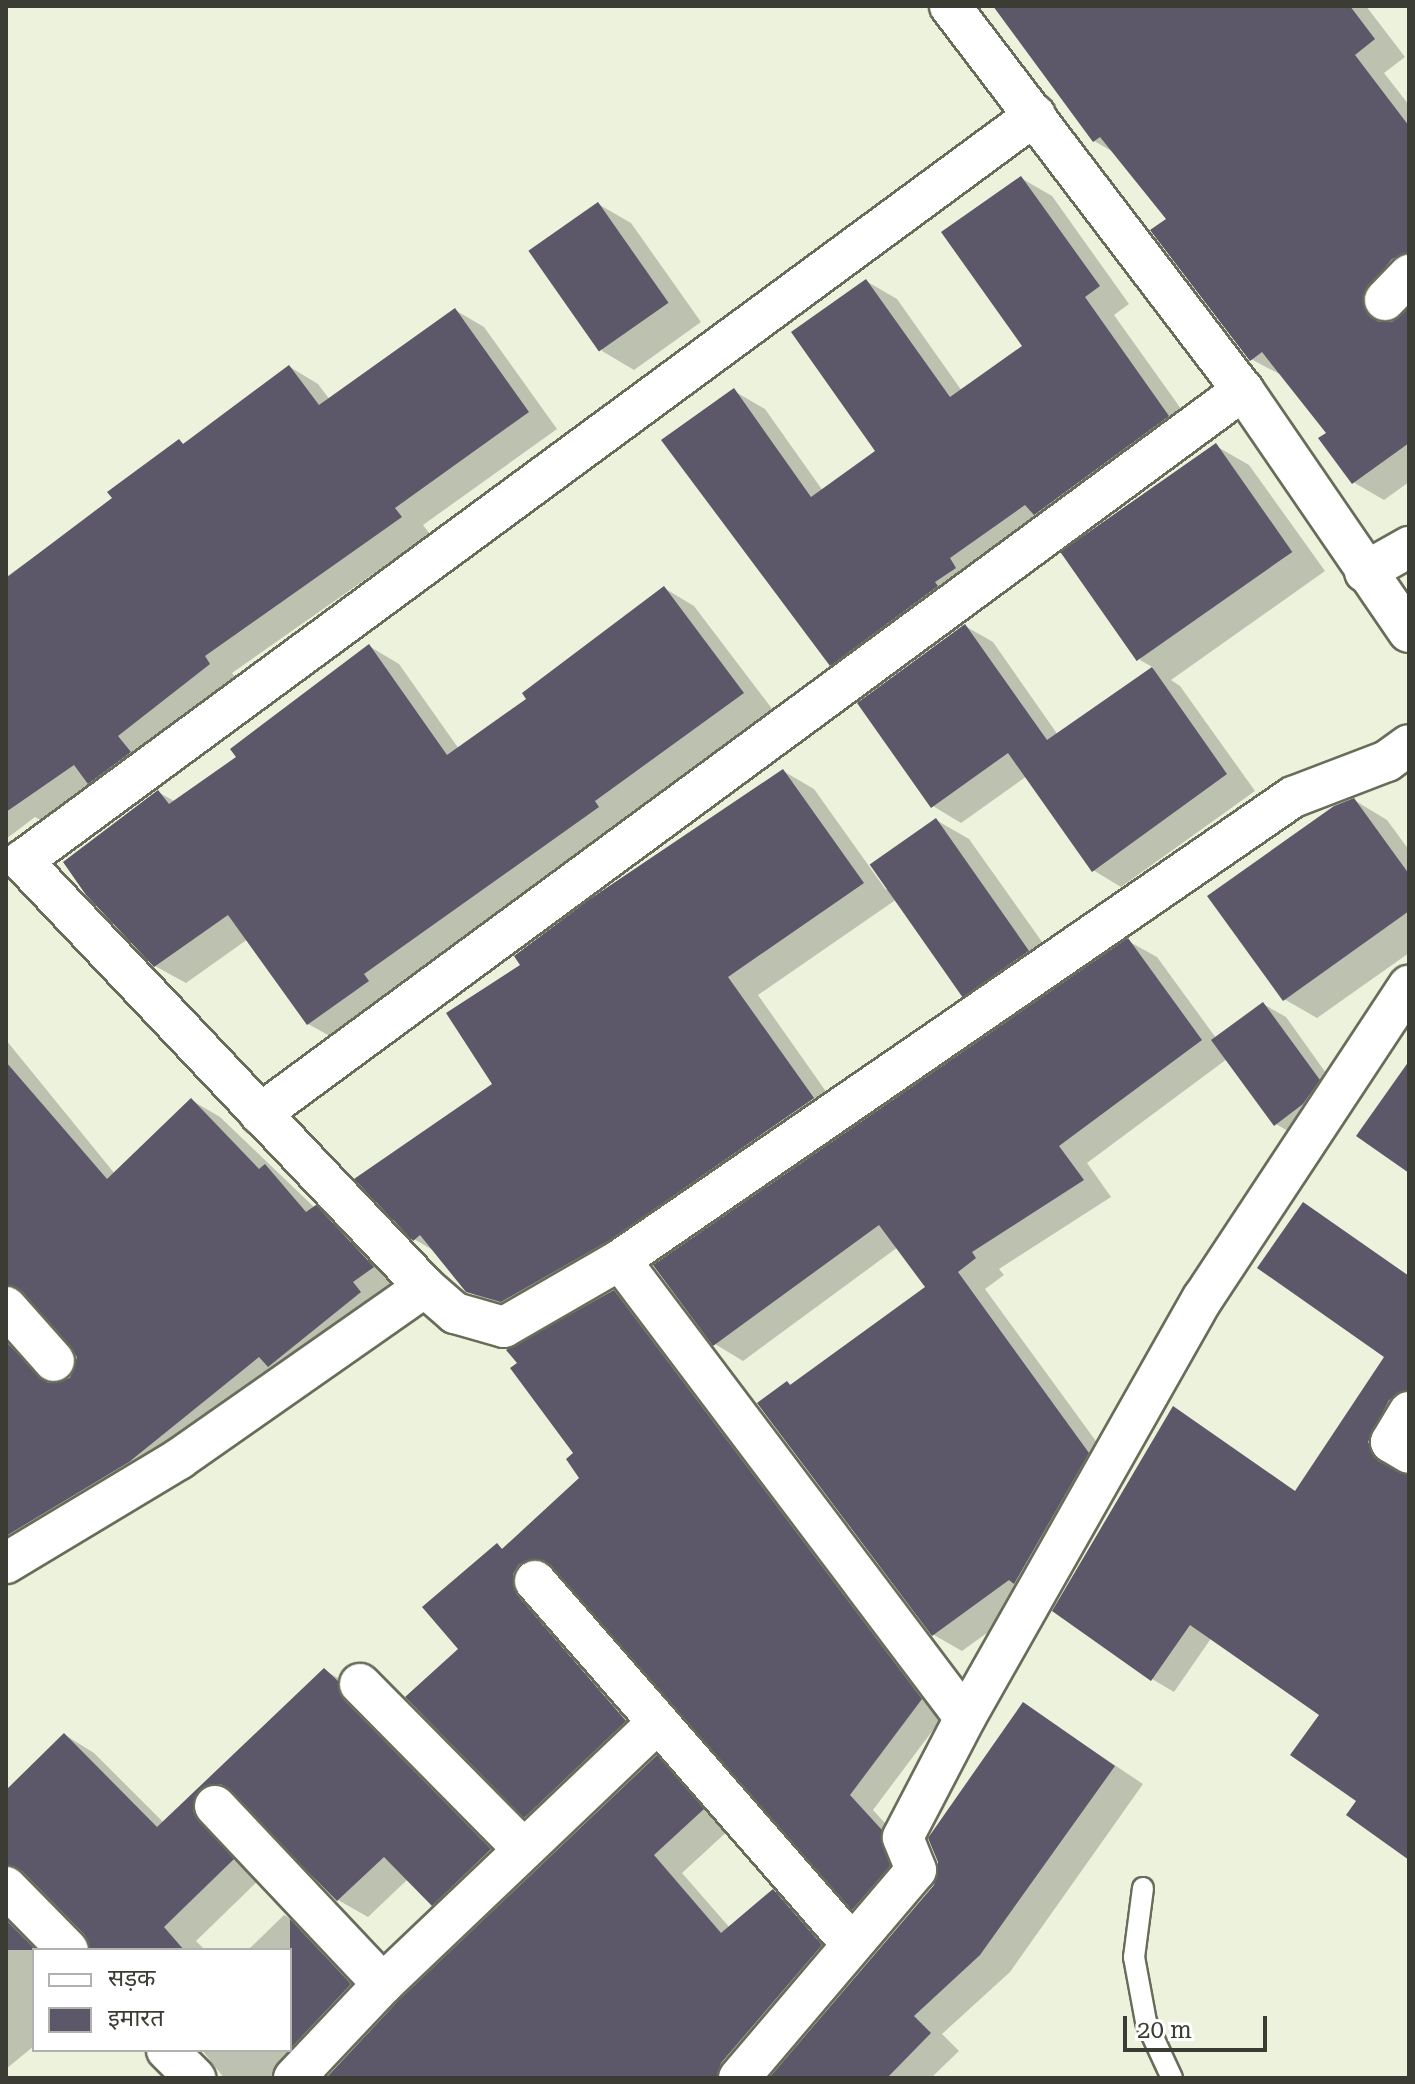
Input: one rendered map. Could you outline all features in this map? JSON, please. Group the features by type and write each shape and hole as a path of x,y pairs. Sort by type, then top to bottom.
{"street":[{"path":"950,6 1243,390 1409,632"},
{"path":"1035,115 14,868 260,1114 425,1287 455,1313 504,1327 620,1260 1293,797 1387,761 1409,745"},
{"path":"260,1114 1243,390"},
{"path":"1365,572 1409,547"},
{"path":"739,2078 850,1942 916,1870 903,1837 965,1718 1203,1298 1409,986"},
{"path":"620,1260 965,1718"},
{"path":"6,1563 179,1459 425,1287"},
{"path":"6,1307 54,1361"},
{"path":"1409,1412 1391,1442 1409,1453"},
{"path":"535,1581 656,1724 850,1942"},
{"path":"360,1684 523,1849"},
{"path":"294,2078 383,1984 656,1724"},
{"path":"215,1806 383,1984"},
{"path":"6,1887 66,1948"},
{"path":"169,2052 195,2078"}],"lane":[{"path":"1143,1888 1134,1957 1146,2022 1172,2078"}],"building":[{"path":"993,6 1350,6 1375,39 1355,55 1409,126 1409,253 1392,259 1363,295 1369,316 1379,322 1392,322 1409,308 1409,443 1352,484 1318,438 1326,433 1262,352 1250,361 1150,230 1166,219 1100,137 1093,142"},
{"path":"1021,176 1100,286 1085,297 1169,416 1034,515 1025,505 950,558 956,568 935,582 938,586 830,666 661,440 734,388 811,497 875,451 791,332 866,279 950,397 1022,346 941,232"},
{"path":"598,202 669,303 599,352 528,251"},
{"path":"455,308 529,412 395,508 402,517 205,656 210,664 118,736 131,752 88,784 74,765 6,812 6,578 112,498 107,492 179,439 183,444 289,365 319,405"},
{"path":"1216,443 1292,552 1137,661 1060,552"},
{"path":"664,586 744,693 595,801 599,807 364,974 369,981 307,1025 228,915 154,967 86,895 63,862 158,790 169,804 236,757 230,749 369,644 447,755 526,699 522,693"},
{"path":"965,624 1047,740 1152,667 1227,774 1092,872 1008,753 931,808 857,703"},
{"path":"783,769 864,883 728,977 814,1098 608,1241 501,1302 466,1292 420,1235 413,1241 354,1179 492,1084 446,1013 520,965 514,956 590,899"},
{"path":"1354,798 1409,874 1409,911 1283,1001 1207,896 1334,806"},
{"path":"936,818 1029,951 963,997 870,864"},
{"path":"1128,938 1202,1040 1059,1146 1084,1180 972,1252 976,1258 958,1272 1089,1453 1014,1584 1009,1580 932,1636 757,1403 787,1381 790,1385 925,1287 879,1225 713,1346 653,1265"},
{"path":"1263,1002 1320,1080 1303,1104 1274,1126 1211,1040"},
{"path":"1409,1061 1409,1173 1356,1136"},
{"path":"6,1062 107,1179 191,1098 259,1169 265,1164 306,1212 316,1205 374,1267 353,1282 361,1292 268,1367 259,1357 129,1462 6,1536 6,1342 48,1383 70,1378 77,1357 23,1292 6,1285"},
{"path":"1303,1202 1409,1276 1409,1389 1389,1400 1368,1442 1378,1461 1409,1476 1409,1860 1346,1815 1356,1801 1290,1755 1319,1715 1190,1625 1151,1681 1052,1611 1173,1406 1295,1491 1384,1357 1257,1268"},
{"path":"614,1290 922,1699 850,1795 882,1830 890,1866 852,1910 543,1560 519,1564 513,1574 517,1595 626,1721 524,1818 405,1697 458,1649 422,1607 497,1543 502,1549 579,1478 566,1459 573,1453 510,1368 517,1363 506,1350"},
{"path":"324,1668 338,1681 344,1700 491,1849 432,1906 384,1857 337,1901 221,1784 200,1789 193,1811 234,1859 164,1927 182,1948 89,1948 84,1934 22,1871 6,1865 6,1790 64,1733 157,1827"},
{"path":"1023,1702 1115,1766 980,1955 914,2016 931,2033 887,2078 769,2078 934,1885 938,1862 928,1838"},
{"path":"657,1755 704,1809 654,1855 721,1933 773,1889 822,1945 721,2063 717,2078 326,2078 399,2000"},
{"path":"290,1919 351,1984 292,2047 292,1948"},
{"path":"6,1920 34,1948 6,1950"}]}
